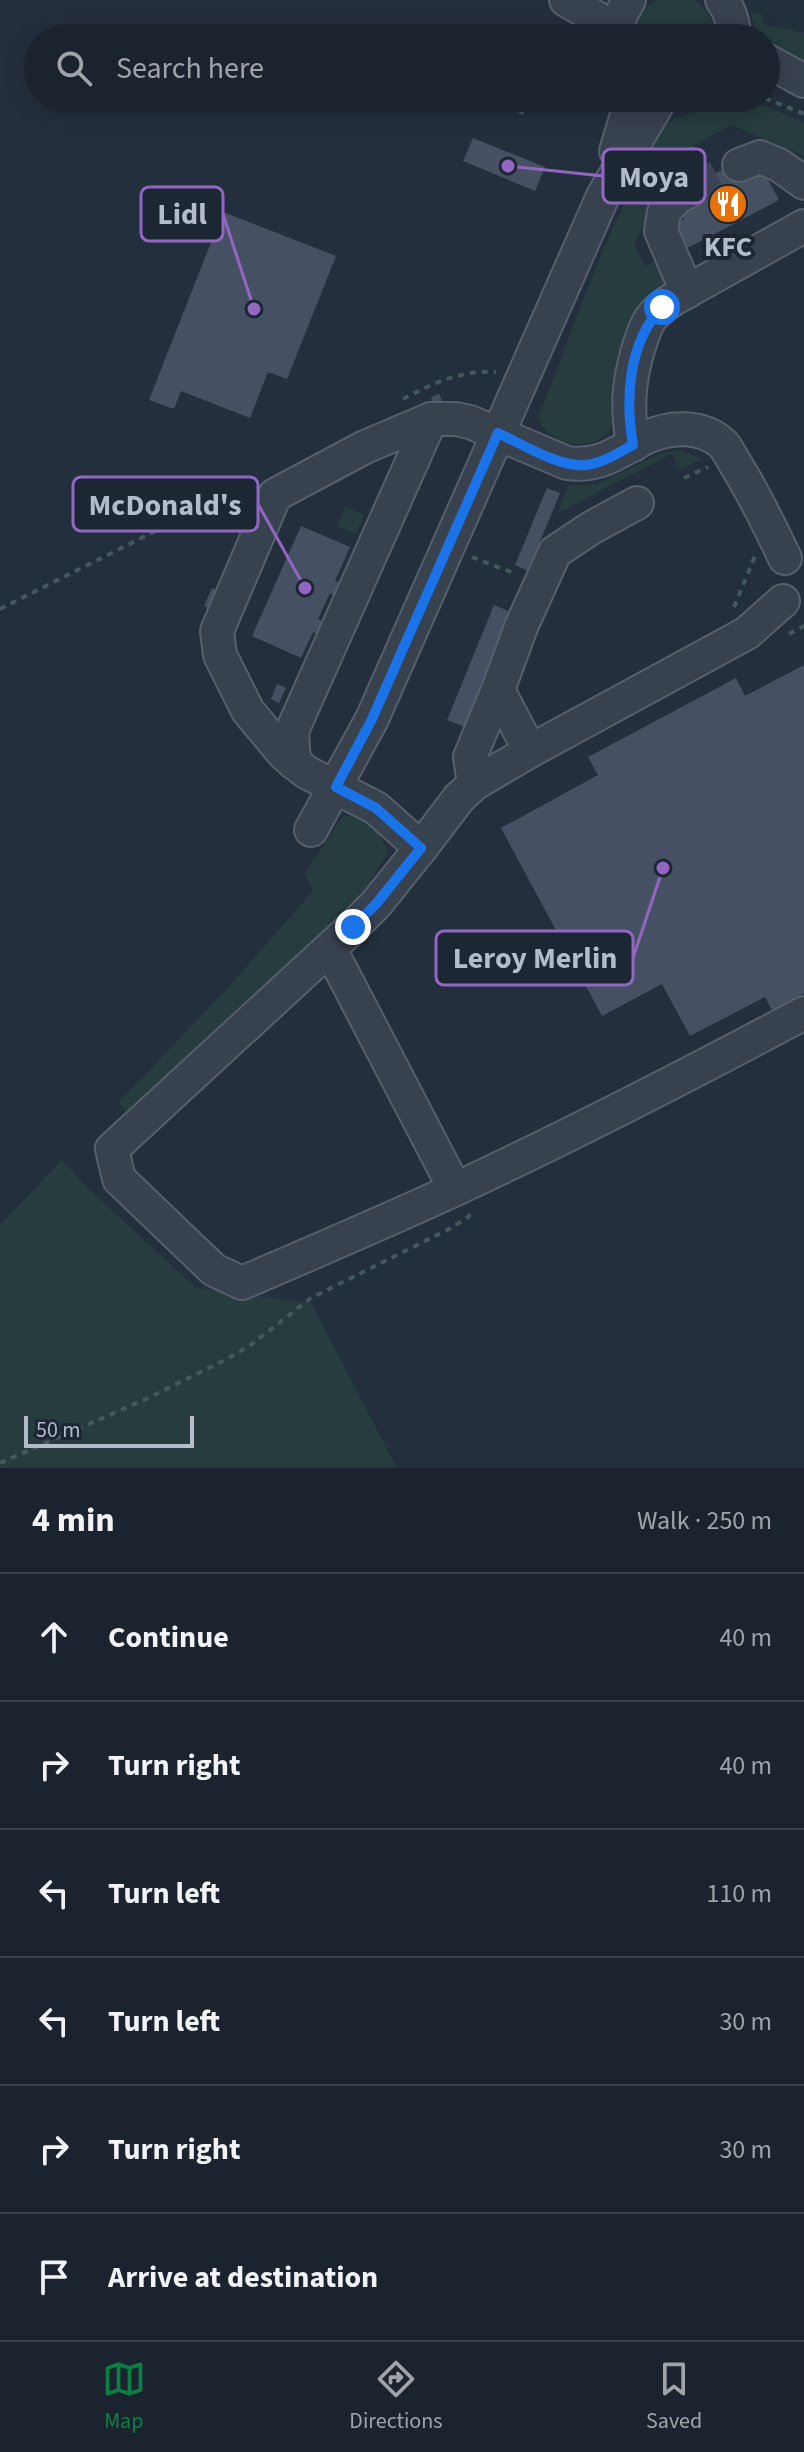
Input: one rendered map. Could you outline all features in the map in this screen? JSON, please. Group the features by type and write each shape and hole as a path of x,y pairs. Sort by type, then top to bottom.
{"street":[{"path":"566,0 602,24"},
{"path":"619,24 629,0"},
{"path":"722,0 733,24"},
{"path":"780,68 804,81"},
{"path":"780,87 804,93"},
{"path":"603,196 628,112"},
{"path":"311,830 372,719 603,196 653,112"},
{"path":"739,165 760,157 779,165 804,183"},
{"path":"687,292 661,231 664,212 676,198 689,191"},
{"path":"633,445 627,403 642,336 651,319 662,307 804,226"},
{"path":"294,763 292,732 431,419"},
{"path":"421,848 376,808 294,763 284,754 248,711 220,655 217,631 275,495 365,447 431,419 456,419 498,433 567,463 583,465 597,463 649,436 669,430 692,429 710,436 724,445 788,550 773,579 775,591 794,603 747,633 474,784 459,798 421,848 376,904 112,1149 119,1179 214,1270 242,1283 469,1183 665,1087 804,1013"},
{"path":"365,447 384,453 396,465 404,480"},
{"path":"474,784 470,757 521,627 555,552 637,503"},
{"path":"498,690 530,751"},
{"path":"260,725 272,728 296,722"},
{"path":"330,949 469,1183"}],"path":[{"path":"780,104 804,114"},
{"path":"747,633 734,607 756,548 788,550"},
{"path":"465,555 518,575"},
{"path":"0,1463 146,1399 227,1359 252,1344 311,1298 451,1228 468,1217 479,1203 469,1183"}],"green space":[{"path":"656,0 693,0 703,7 712,24 637,24 646,7"},
{"path":"751,14 762,14 764,24 754,24"},
{"path":"780,28 804,33 804,61 780,48"},
{"path":"696,112 779,112 804,123 804,166 800,165 803,155 732,125 679,153 634,245 645,266 660,259 669,288 607,433 589,443 563,441 548,432 538,418 612,230 667,123"},
{"path":"681,450 702,459 680,469 672,454 558,513 568,486 598,484 661,453"},
{"path":"345,506 364,514 356,534 337,526"},
{"path":"360,815 374,823 388,852 358,903 127,1111 118,1103 225,991 313,891 305,873 343,816"},
{"path":"62,1160 196,1288 311,1303 397,1468 0,1468 0,1225"}],"building":[{"path":"473,138 545,167 535,191 463,161"},
{"path":"693,146 698,156 684,164 679,153"},
{"name":"KFC","path":"737,162 747,180 764,172 779,200 682,251 669,227 684,219 677,207 687,188"},
{"path":"223,212 336,256 287,379 268,372 250,418 181,391 174,409 149,400"},
{"path":"439,394 443,403 434,406 431,397"},
{"path":"547,488 560,493 528,571 515,565"},
{"path":"301,526 350,547 335,581 340,583 334,596 330,593 318,619 323,621 317,634 313,632 301,658 252,636"},
{"path":"212,588 220,591 212,610 204,606"},
{"path":"494,605 515,614 468,728 447,720"},
{"path":"804,665 804,993 772,1010 765,997 690,1036 662,984 602,1016 501,828 598,775 588,757 736,678 745,696"},
{"path":"277,684 286,688 279,703 271,699"}],"tunnel":[{"path":"689,191 739,165"}],"place":[{"name":"Moya","path":"508,166"},
{"name":"KFC","path":"728,204"},
{"name":"Lidl","path":"254,309"},
{"name":"McDonald's","path":"305,588"},
{"name":"Leroy Merlin","path":"663,868"}],"route":[{"path":"353,927 376,904 421,848 376,808 336,787 372,719 498,433 567,463 583,465 597,463 633,445 627,403 633,368 642,336 662,307"}]}
